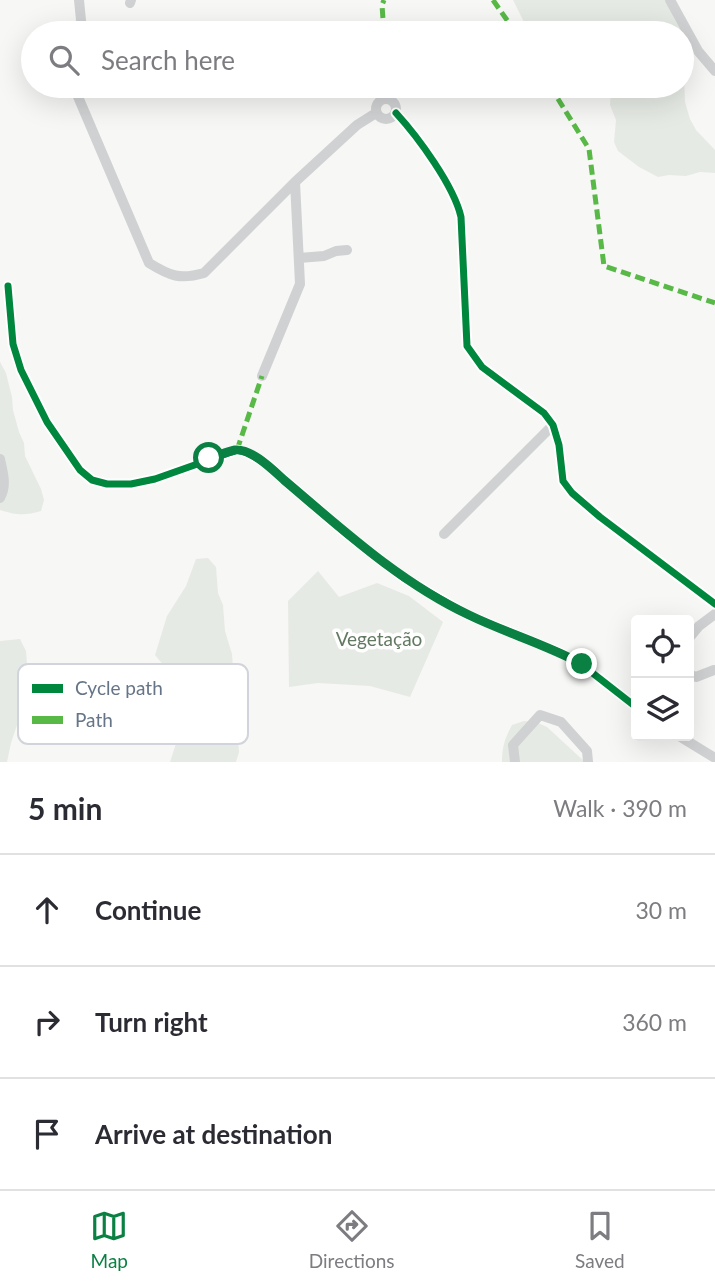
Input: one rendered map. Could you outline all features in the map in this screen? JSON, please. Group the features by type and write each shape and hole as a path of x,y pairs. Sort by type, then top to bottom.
{"street":[{"path":"79,0 81,21"},
{"path":"670,0 682,21"},
{"path":"694,44 715,71"},
{"path":"79,98 149,263 168,275 178,277 204,273 295,182 357,125 376,113"},
{"path":"376,113 377,104 385,99 394,103 396,113 443,176 458,203 461,217 467,346 482,368 544,413 553,425 559,445 563,481 572,493 715,604"},
{"path":"376,113 385,119 396,113"},
{"path":"262,376 300,284 295,182"},
{"path":"299,258 324,256 347,250"},
{"path":"8,286 13,344 21,370 47,422 80,470 92,480 107,484 131,484 155,479 237,450 245,452 264,462 348,535 404,578 468,615 582,664 631,703"},
{"path":"444,534 553,425"},
{"path":"0,459 5,480 0,498"},
{"path":"694,632 715,614"},
{"path":"694,676 715,670"},
{"path":"515,762 513,745 540,715 561,722 587,751 588,762"},
{"path":"686,741 715,758"}],"green space":[{"path":"513,0 665,0 676,21 524,21"},
{"path":"610,98 685,98 696,130 715,150 715,173 658,177 639,167 618,151 614,142 616,120 610,105"},
{"path":"0,362 6,373 25,456 44,500 41,511 35,513 20,514 0,510"},
{"path":"208,558 216,567 218,593 223,605 225,631 233,664 162,664 155,655 167,616 186,586 196,559"},
{"name":"Vegetação","path":"318,571 339,597 377,583 409,596 443,622 410,697 370,686 318,683 289,687 288,601"},
{"path":"20,639 26,651 27,664 18,664 18,722 7,762 0,762 0,641"},
{"path":"524,721 547,727 585,762 502,762 507,734 512,725"},
{"path":"176,744 238,744 236,762 170,762"}],"marked path":[{"path":"383,21 384,0"},
{"path":"493,0 508,21"},
{"path":"557,98 589,149 604,266 715,303"},
{"path":"237,450 262,376"}],"cycle path":[{"path":"396,113 443,177 461,217 467,346 482,367 544,413 553,425 559,445 563,481 572,493 715,604"},
{"path":"8,286 13,344 21,370 47,422 80,470 92,480 107,484 131,484 155,479 237,450 245,452 264,462 348,535 404,578 468,615 561,653 581,664 631,703"}],"route":[{"path":"209,458 237,450 264,462 348,535 404,578 468,615 582,664"}]}
